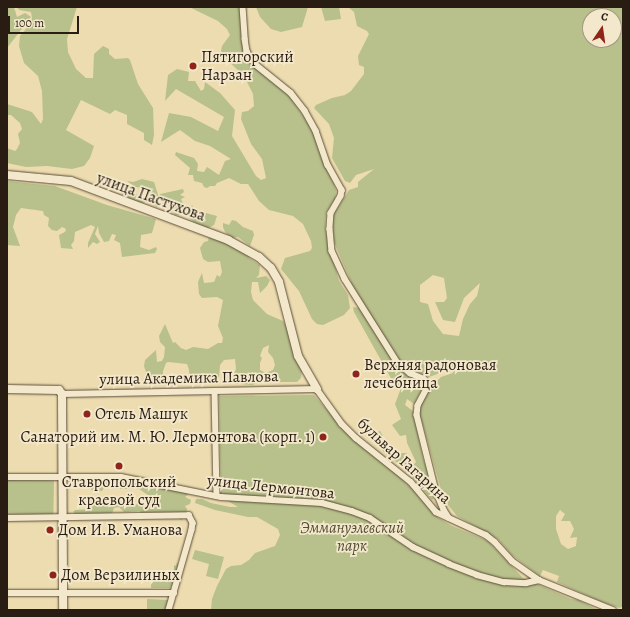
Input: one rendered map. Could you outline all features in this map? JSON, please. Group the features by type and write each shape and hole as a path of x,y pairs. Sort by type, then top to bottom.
{"street":[{"path":"243,7 245,39 247,51 250,57 256,64 291,93 305,111 316,131 328,165 342,190 341,196 331,214 330,229 332,251 345,279 398,363 410,373 424,379 427,383 428,387 418,406 417,415 436,491 444,510 451,520"},
{"name":"улица Пастухова","path":"7,175 71,181 228,240 266,262 274,274"},
{"name":"бульвар Гагарина","path":"274,274 283,294 298,356 317,389 342,424 356,438 411,482 436,512 490,538 512,561 540,580 613,610"},
{"name":"улица Академика Павлова","path":"7,389 61,392 216,392 317,389"},
{"path":"61,392 63,610"},
{"path":"216,392 217,496"},
{"name":"улица Лермонтова","path":"7,477 120,477 217,496 322,504 352,511 386,527 413,547 477,575 504,582 526,583 540,580"},
{"path":"7,518 189,515 192,523 192,530 169,610"},
{"path":"7,593 174,593"}],"green space":[{"path":"7,7 14,7 17,17 25,13 31,17 7,48"},
{"path":"17,7 77,7 67,39 68,52 76,69 86,78 93,78 94,54 103,46 109,49 109,54 115,59 128,58 130,60 138,84 153,108 154,135 152,145 144,140 144,133 127,124 127,115 115,110 110,114 81,100 66,130 94,146 90,158 84,166 72,169 47,166 26,167 7,163 7,148 15,151 17,149 20,143 18,134 22,129 20,123 11,115 7,115 7,104 32,112 41,124 43,119 42,91 38,76 24,63 19,46 20,36 30,24 32,18 31,12 19,10"},
{"path":"189,7 240,7 242,41 245,55 254,66 288,94 313,130 336,190 335,200 326,212 325,229 339,281 348,295 350,308 344,315 323,325 317,324 312,319 299,291 281,269 285,258 310,251 312,248 311,241 303,224 293,216 269,210 259,201 248,184 241,184 229,178 217,183 215,186 210,186 207,188 204,187 202,183 194,181 193,175 188,175 190,168 175,155 176,152 194,158 198,164 197,171 204,172 207,167 219,175 225,161 231,159 210,146 195,141 180,130 161,142 169,113 191,117 218,131 224,117 176,89 165,101 168,75 177,69 189,72 188,81 195,81 201,91 204,89 205,82 220,93 235,110 232,136 256,176 261,180 266,178 262,159 251,144 241,119 242,112 248,111 254,106 253,94 244,76 224,57 221,51 222,46 230,35 227,29 218,21"},
{"path":"256,7 308,7 302,27 281,32 271,29 260,17"},
{"path":"321,7 339,7 341,19 325,21"},
{"path":"348,7 623,7 623,606 620,608 602,602 557,582 559,576 543,570 540,576 512,555 498,539 457,516 444,500 420,415 420,406 430,388 441,377 453,373 450,362 437,366 440,373 429,377 407,367 401,362 354,289 334,242 332,217 349,190 358,187 358,182 374,169 356,175 350,183 345,181 332,158 334,138 329,124 314,108 316,105 332,98 345,95 351,91 364,74 364,67 359,65 358,56 369,34 367,31 357,26 354,12","holes":["433,275 444,278 447,298 444,302 435,302 443,320 455,322 464,298 480,283 477,296 470,304 463,319 459,336 443,334 433,321 428,304 420,302 420,285","560,510 565,514 561,521 570,521 574,529 570,538 577,537 576,546 568,549 561,544 556,529 556,516"]},
{"path":"142,179 154,182 159,198 160,194 183,189 184,192 180,195 185,197 181,199 185,208 179,215 176,215 168,201 166,207 161,205 156,207 151,195 145,188 135,187 127,181 133,182"},
{"path":"7,181 55,186 107,205 156,219 152,233 141,235 140,247 149,250 156,247 157,249 155,253 122,257 120,243 114,240 116,235 112,234 109,241 104,242 99,233 98,226 95,234 100,242 97,244 93,242 88,248 88,243 95,227 91,225 75,232 74,241 71,245 73,249 61,248 59,235 65,232 66,229 62,227 57,231 52,230 48,226 49,218 44,215 43,211 21,208 16,215 13,227 20,246 7,245"},
{"path":"121,187 132,189 141,199 149,199 149,201 142,203 124,198 119,189"},
{"path":"192,205 195,210 195,217 201,221 206,221 204,217 206,213 217,216 214,225 208,228 195,223 188,217"},
{"path":"232,220 253,231 254,235 250,246 238,237 231,238 225,232 223,223 229,225"},
{"path":"209,236 248,253 249,258 260,265 259,275 256,278 266,276 270,280 267,286 260,293 258,282 252,282 251,292 253,300 267,314 283,321 289,330 302,371 301,378 297,382 280,382 278,375 275,378 272,377 270,382 261,379 252,385 230,383 236,369 235,359 224,360 220,365 219,377 217,381 190,383 187,364 168,362 166,363 163,371 163,383 145,381 145,360 156,350 157,362 162,361 164,357 165,347 160,342 159,336 165,324 173,343 175,342 181,348 186,350 193,347 208,349 218,343 222,343 223,338 218,326 223,300 217,297 202,298 199,294 198,282 202,273 204,283 214,282 217,275 220,277 222,272 220,261 208,262 203,259 200,248 204,242 208,241","holes":["269,345 268,352 273,358 275,365 273,370 266,373 260,370 262,358 260,356 263,348"]},
{"path":"353,307 359,308 398,367 404,373 417,378 422,383 422,389 414,404 407,399 405,405 413,411 423,458 436,497 432,500 407,471 416,462 407,443 406,435 400,436 392,425 401,419 395,404 401,388 392,380 354,312"},
{"name":"Эммануэлевский парк","path":"314,395 345,431 361,446 388,466 418,494 437,517 452,526 488,541 523,578 571,599 578,600 598,610 211,610 212,599 226,569 231,566 241,565 249,560 255,553 275,546 280,535 278,529 257,517 248,517 215,510 195,503 196,499 202,499 211,503 238,507 221,497 219,396"},
{"path":"380,431 383,436 383,442 388,443 391,450 399,453 407,453 408,465 400,465 383,451 375,435 376,432"},
{"path":"81,478 94,478 100,482 105,478 120,481 124,479 138,481 144,485 166,487 188,492 189,494 185,497 191,500 190,504 185,506 187,509 186,517 181,520 172,515 167,519 165,516 142,516 140,511 124,512 119,507 114,508 112,514 76,514 73,512 75,510 91,509 90,505 87,504 88,498 91,499 93,497 107,506 118,502 119,505 128,506 130,501 136,505 139,501 144,507 151,505 151,497 139,489 112,489 109,485 105,486 102,491 94,492 84,483"},
{"path":"7,480 54,481 53,515 7,514"},
{"path":"195,550 224,557 218,579 206,576 209,564 192,559"},
{"path":"177,563 179,564 173,584 170,588 151,588 151,580 174,579 174,565 176,566"},
{"path":"147,599 168,600 165,610 147,610"}],"place":[{"name":"Пятигорский Нарзан","path":"193,66"},
{"name":"Верхняя радоновая лечебница","path":"356,374"},
{"name":"Отель Машук","path":"87,414"},
{"name":"Санаторий им. М. Ю. Лермонтова (корп. 1)","path":"323,437"},
{"name":"Ставропольский краевой суд","path":"119,466"},
{"name":"Дом И.В. Уманова","path":"50,530"},
{"name":"Дом Верзилиных","path":"53,575"}]}
